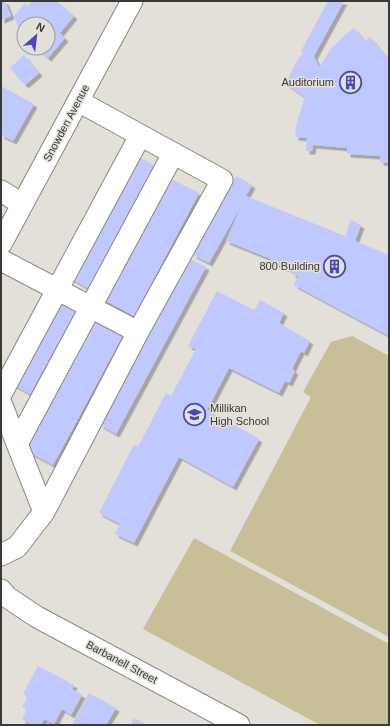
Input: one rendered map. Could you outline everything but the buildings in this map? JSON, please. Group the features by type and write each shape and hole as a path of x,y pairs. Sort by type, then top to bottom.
{"street":[{"name":"Snowden Avenue","path":"1,244 132,1"},
{"path":"1,555 17,547 44,512 138,332 222,180 78,101"},
{"path":"1,394 140,136"},
{"path":"17,444 173,154"},
{"path":"1,191 22,204"},
{"path":"1,260 138,332"},
{"path":"1,402 44,512"},
{"name":"Barbanell Street","path":"4,593 37,616 231,723"}],"shaded area":[{"path":"352,336 389,356 389,637 230,551 311,397 303,392 331,342"},
{"path":"194,538 389,644 389,725 320,725 143,629"}],"place":[{"name":"Auditorium","path":"350,82"},
{"name":"800 Building","path":"335,266"},
{"name":"Millikan High School","path":"195,414"}]}
